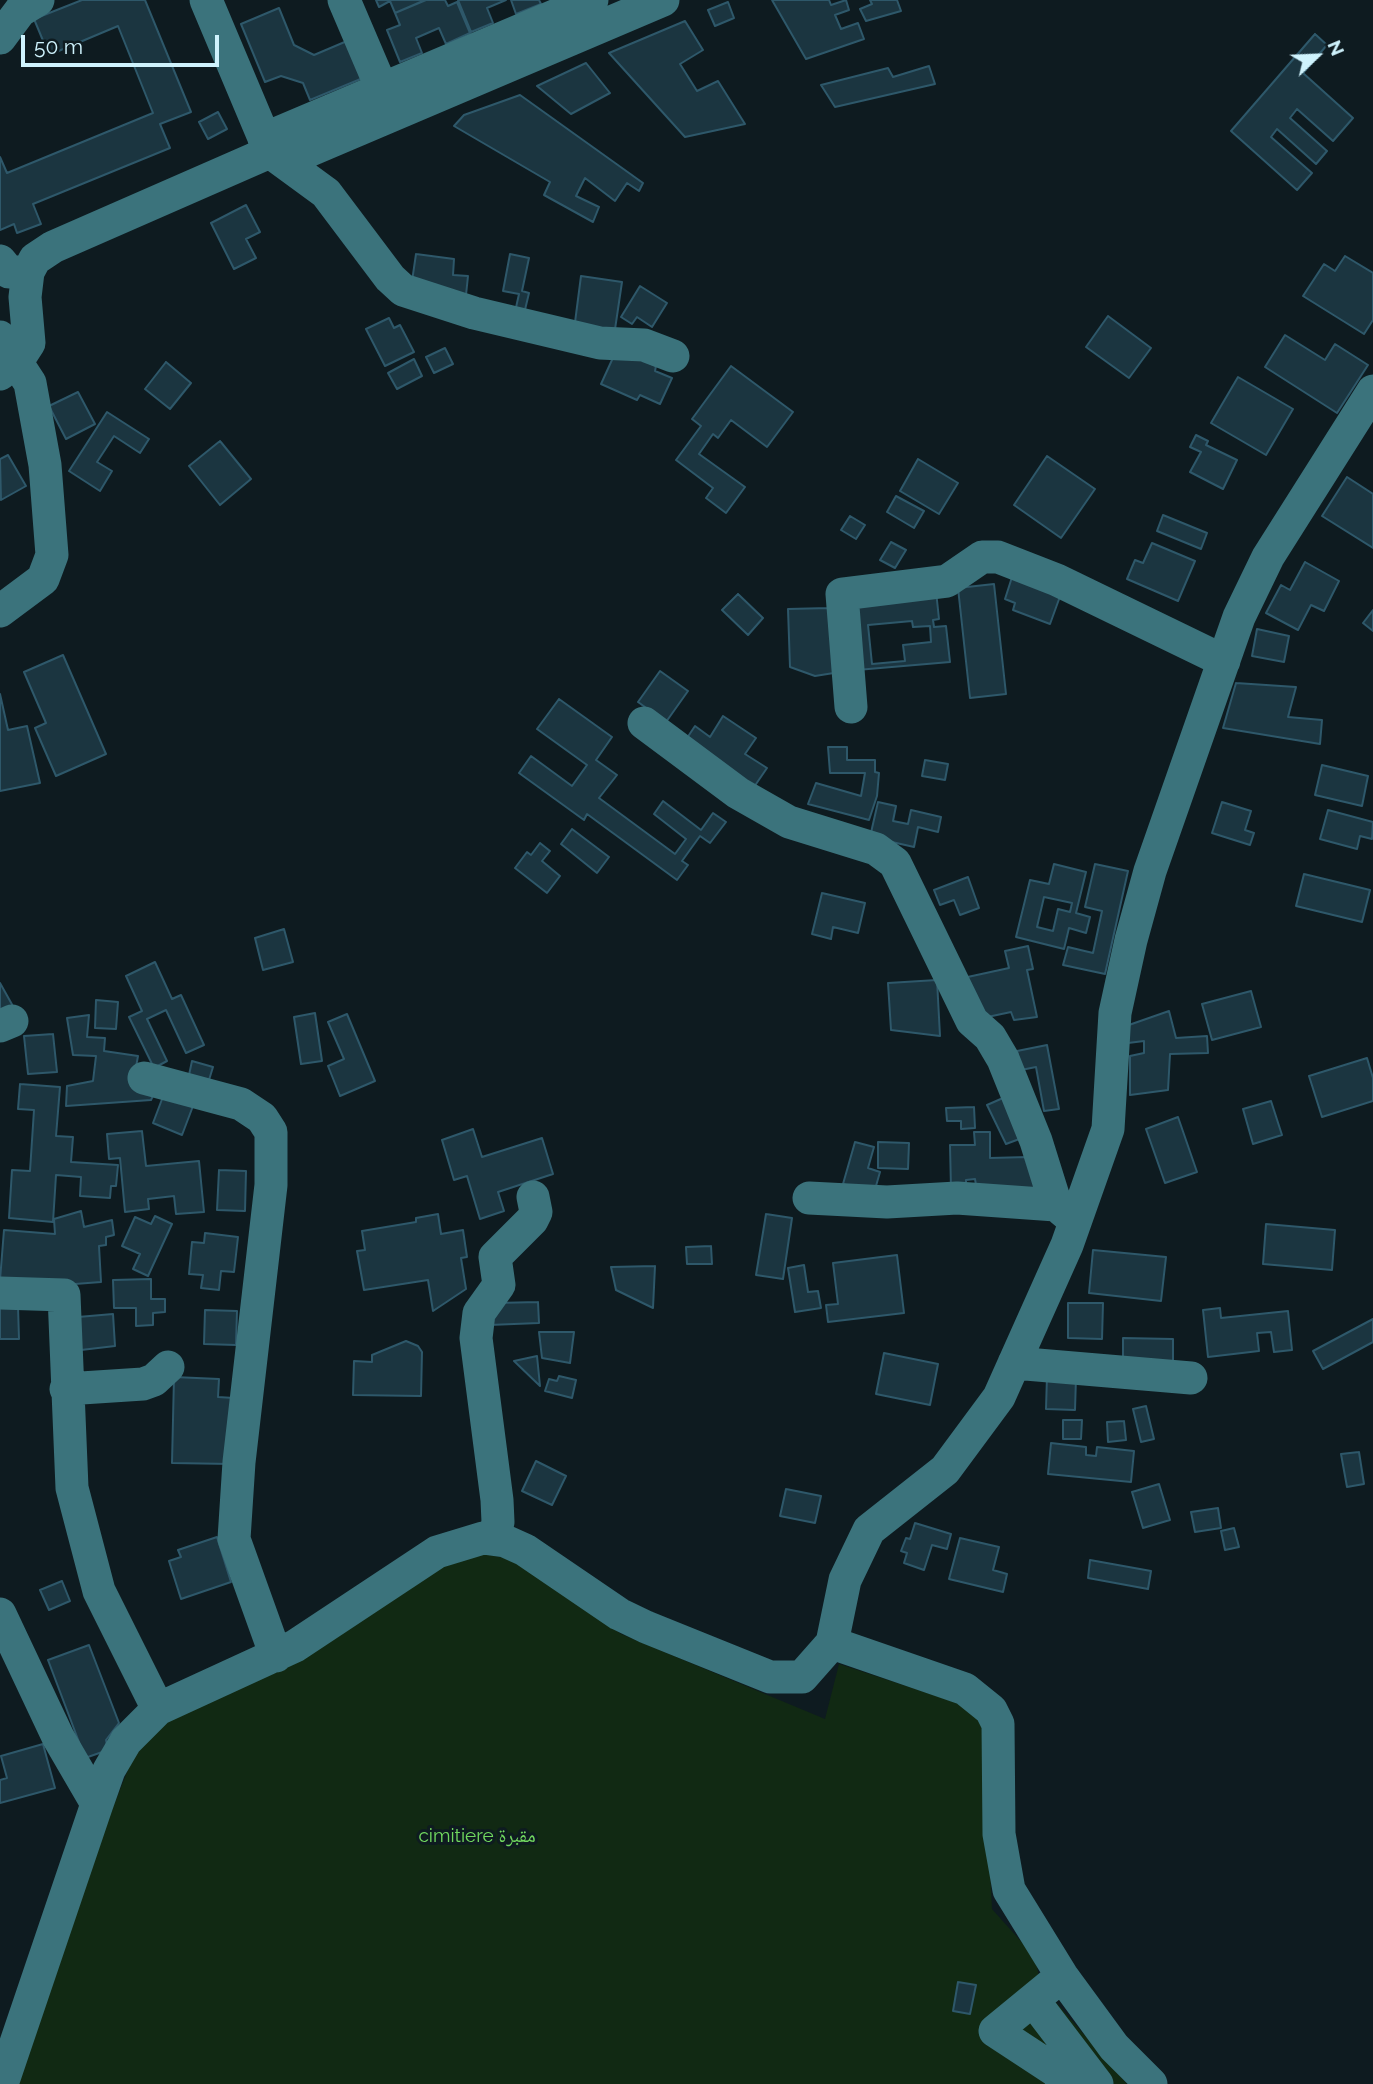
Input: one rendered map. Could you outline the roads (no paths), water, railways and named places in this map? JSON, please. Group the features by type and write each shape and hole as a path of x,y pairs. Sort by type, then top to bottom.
{"street":[{"path":"0,38 20,11 38,0"},
{"path":"206,0 272,150 326,193 390,278 403,290 430,301 486,316 600,343 644,345 673,356"},
{"path":"344,0 382,89"},
{"path":"272,150 308,150 663,0"},
{"path":"0,611 43,579 52,555 45,465 36,408 30,383 6,357 29,343 24,297 14,267 35,259 53,247 272,150 382,89 575,3"},
{"path":"2,2084 109,1770 126,1741 159,1709 276,1656 346,1614 437,1552 458,1543 483,1538 495,1539 525,1550 628,1618 719,1659 770,1677 802,1676 832,1643 845,1580 869,1531 945,1470 999,1396 1014,1363 1066,1213 1108,1129 1115,1013 1131,940 1150,871 1239,617 1268,557 1373,391"},
{"path":"851,707 842,594 947,581 982,557 998,556 1057,580 1224,661"},
{"path":"644,723 738,793 789,822 876,849 895,863 972,1021 990,1037 1003,1059 1066,1213"},
{"path":"144,1077 241,1104 262,1118 271,1132 271,1185 239,1462 234,1539 276,1656"},
{"path":"495,1539 498,1522 497,1500 476,1338 479,1313 499,1286 495,1257 532,1220 536,1212 533,1197"},
{"path":"809,1198 887,1202 957,1199 1066,1213"},
{"path":"0,1293 64,1294 72,1488 99,1591 159,1709"},
{"path":"1014,1363 1191,1378"},
{"path":"66,1390 143,1384 154,1380 168,1367"},
{"path":"0,1614 81,1783 97,1804"},
{"path":"832,1643 965,1689 991,1710 998,1724 999,1834 1009,1890 1062,1976 1114,2047 1151,2084"},
{"path":"1062,1976 995,2031 1056,2071 1066,2084"},
{"path":"1033,2000 1097,2084"}],"park label":[{"name":"cimitiere مقبرة","path":"477,1836"}]}
